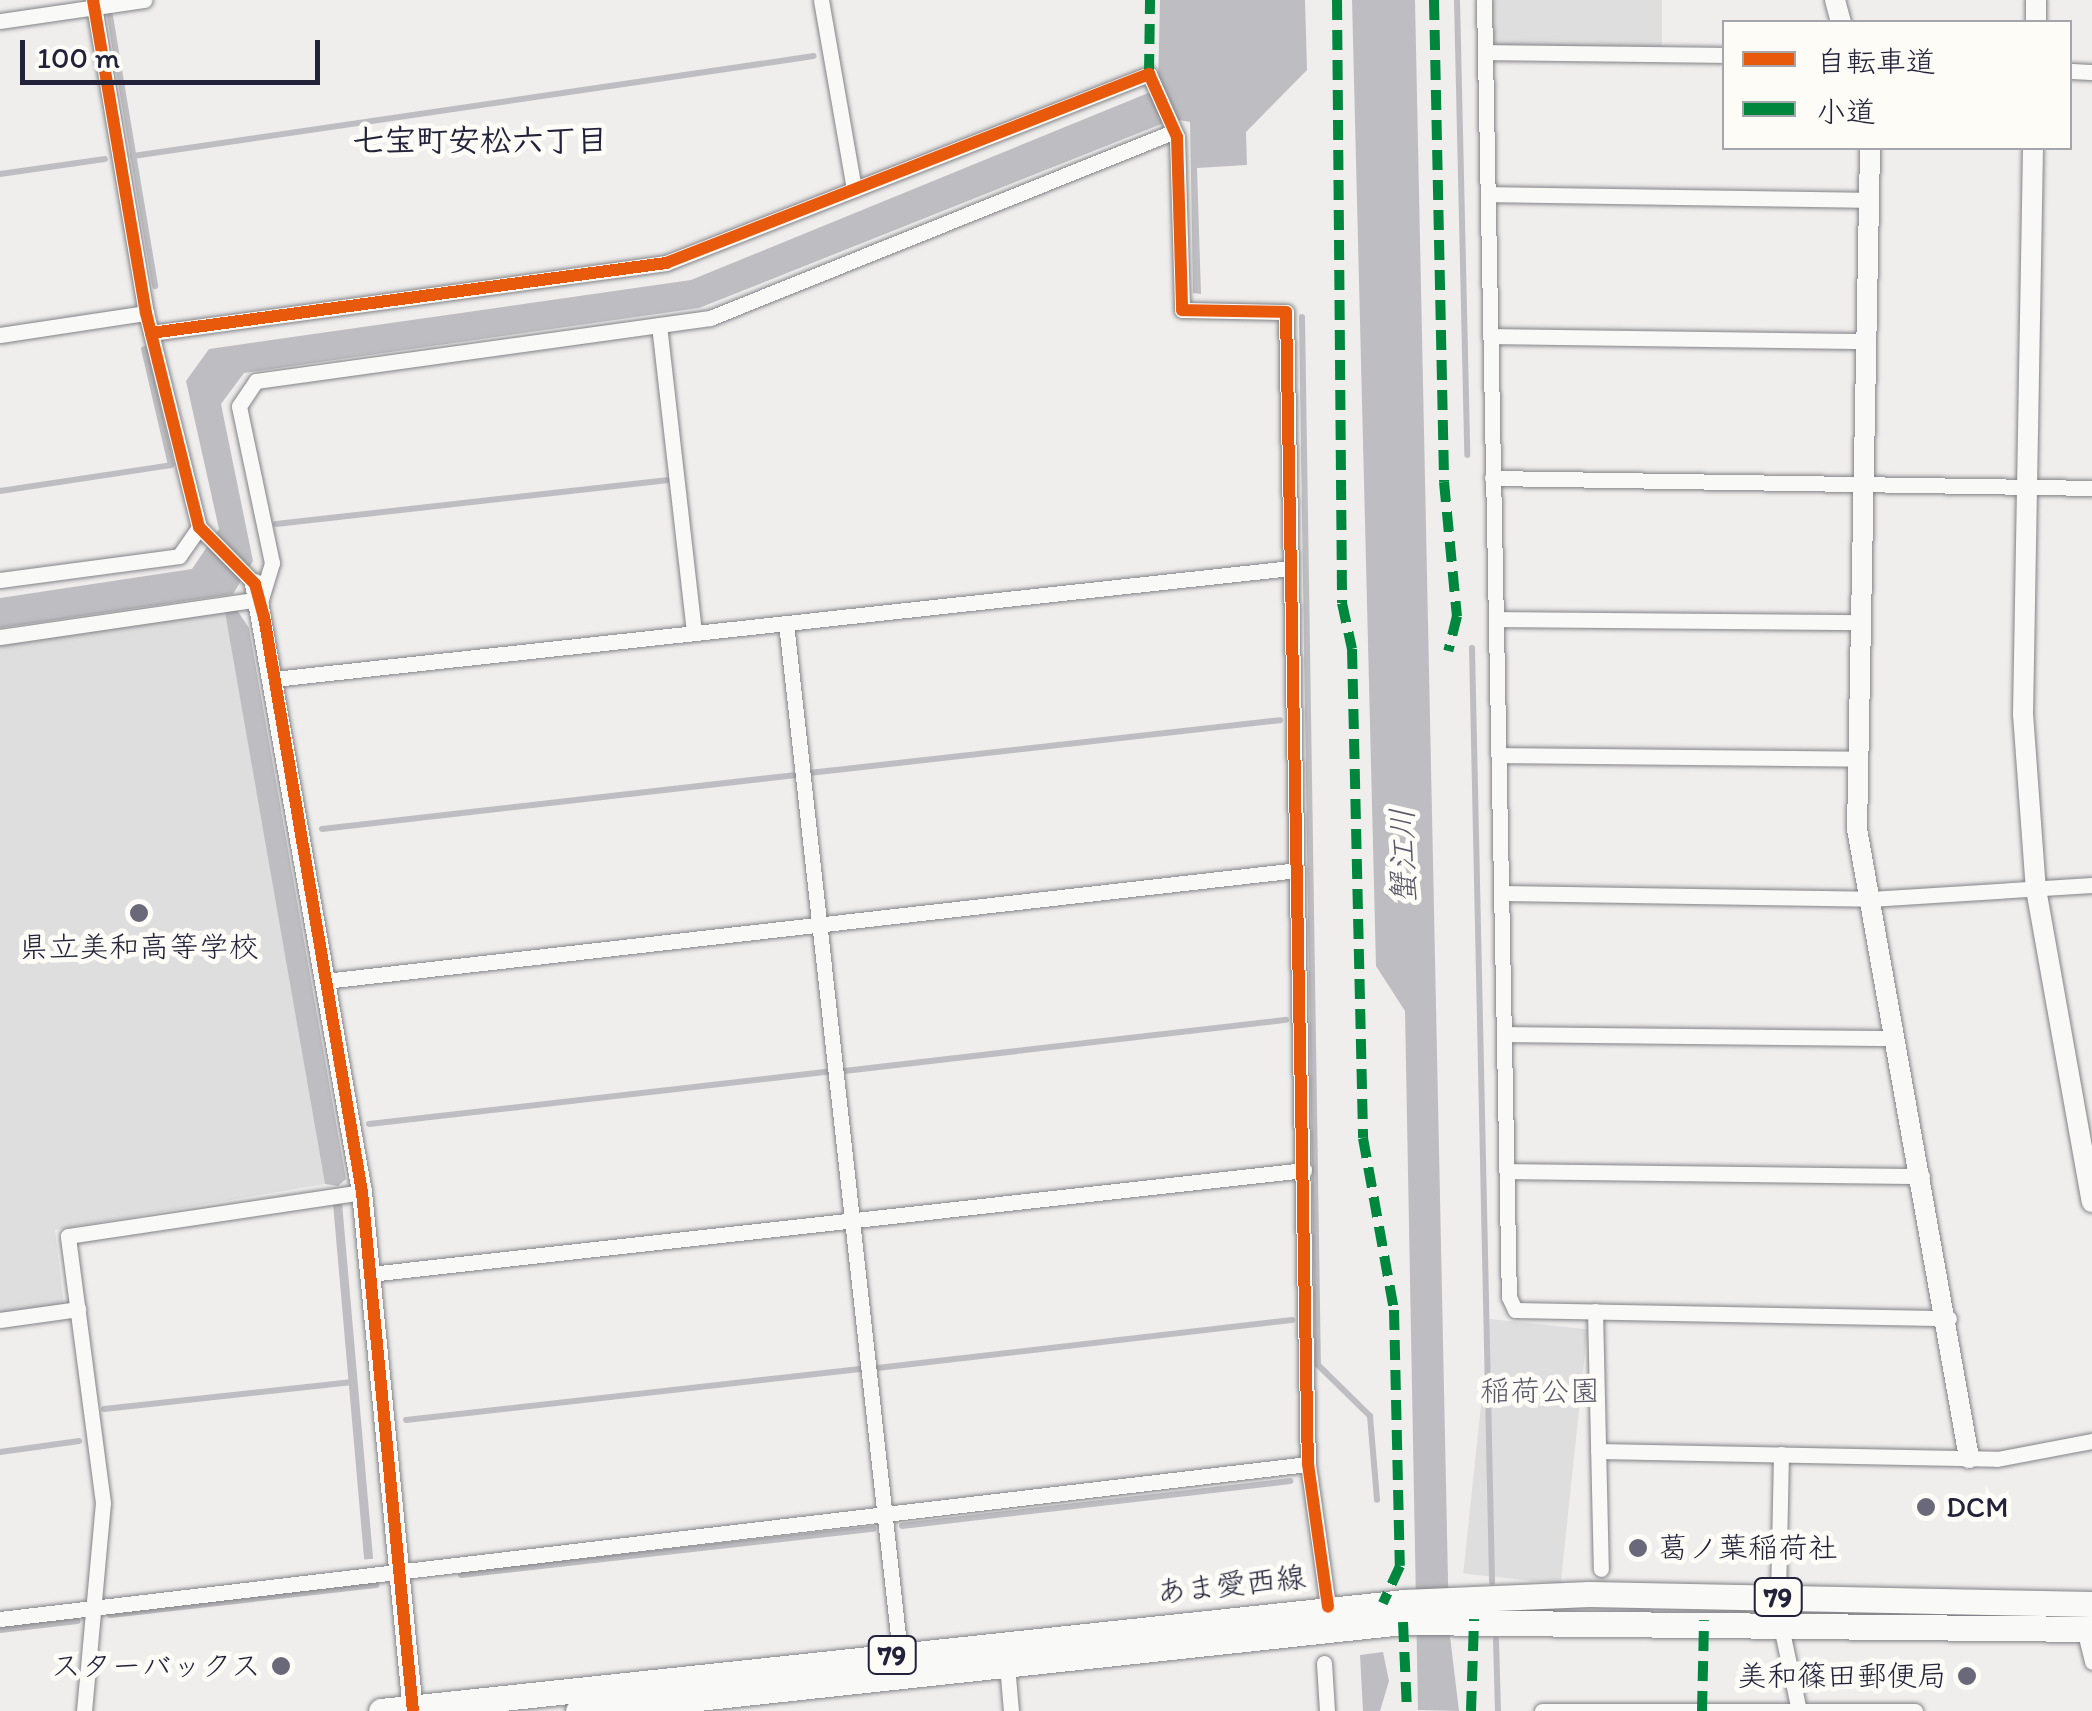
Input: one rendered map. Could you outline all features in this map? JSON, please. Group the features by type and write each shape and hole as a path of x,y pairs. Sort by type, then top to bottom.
{"main road":[{"name":"あま愛西線","path":"578,1711 680,1706 1404,1612 2092,1604"},
{"name":"あま愛西線","path":"381,1711 1328,1607 1404,1612"},
{"name":"あま愛西線","path":"1779,1610 2088,1629"}],"street":[{"path":"0,21 93,4 144,0"},
{"path":"821,0 854,189"},
{"path":"1484,0 1507,1171 1515,1310 1949,1318"},
{"path":"93,4 146,314 202,530 258,592 362,1192 413,1709"},
{"path":"1485,52 1722,55"},
{"path":"151,332 666,263 1150,74 1171,129 1182,310 1286,312 1308,1464 1328,1607"},
{"path":"258,592 272,562 238,406 256,381 710,318 1171,129"},
{"path":"1870,150 1858,759 1870,899 1949,1318 1969,1458"},
{"path":"2033,150 2022,714 2036,889 2085,1137 2092,1202"},
{"path":"1488,194 1870,200"},
{"path":"0,335 146,314"},
{"path":"659,325 694,633"},
{"path":"1493,336 1865,341"},
{"path":"1492,478 2092,488"},
{"path":"0,580 179,556 202,530"},
{"path":"274,679 1291,568"},
{"path":"0,637 258,592"},
{"path":"1496,619 1860,622"},
{"path":"786,623 900,1654"},
{"path":"1499,755 1858,759"},
{"path":"325,982 1297,870"},
{"path":"1502,893 1870,899 2092,885"},
{"path":"1505,1034 1895,1038"},
{"path":"370,1274 1304,1170"},
{"path":"1507,1171 1922,1176"},
{"path":"84,1711 103,1503 68,1236 362,1192"},
{"path":"0,1320 78,1309"},
{"path":"1595,1311 1600,1570"},
{"path":"1598,1451 1969,1458 2092,1441"},
{"path":"1781,1454 1779,1610 1799,1710"},
{"path":"0,1618 1308,1464"},
{"path":"2088,1629 2092,1662"},
{"path":"1324,1663 1327,1711"},
{"path":"1007,1666 1012,1711"},
{"path":"1542,1711 1915,1711"}],"shaded area":[{"path":"1493,0 1662,0 1662,46 1493,46"},
{"name":"県立美和高等学校","path":"225,610 325,1184 55,1230 64,1305 0,1314 0,643"},
{"name":"稲荷公園","path":"1490,1319 1587,1329 1561,1584 1463,1574"}],"water":[{"path":"1160,0 1305,0 1307,70 1246,132 1247,165 1197,168 1201,294 1248,300 1193,293 1190,122 1174,119 699,308 244,373 221,404 253,561 233,594 0,628 0,598 192,569 219,529 186,381 209,349 691,280 1158,89"},
{"name":"蟹江川","path":"1352,0 1415,0 1449,1628 1459,1711 1418,1710 1405,1011 1376,966"},
{"path":"237,610 249,628 346,1179 338,1186 325,1184 225,612"},
{"path":"342,1203 373,1559 364,1559 333,1204"},
{"path":"1383,1652 1389,1681 1380,1711 1363,1711 1360,1655"}],"waterway":[{"path":"1457,0 1467,455"},
{"path":"110,16 155,286"},
{"path":"133,156 814,56"},
{"path":"0,174 105,159"},
{"path":"1302,317 1318,1365 1370,1416 1377,1500"},
{"path":"0,491 171,465 144,349"},
{"path":"276,524 667,480"},
{"path":"1472,648 1492,1582"},
{"path":"809,773 1280,720"},
{"path":"322,829 794,775"},
{"path":"844,1071 1286,1020"},
{"path":"369,1124 827,1072"},
{"path":"877,1368 1292,1320"},
{"path":"406,1420 860,1369"},
{"path":"104,1409 353,1382"},
{"path":"0,1452 79,1441"},
{"path":"902,1526 1290,1481"},
{"path":"461,1575 873,1529"},
{"path":"110,1615 376,1585"},
{"path":"0,1630 77,1621"},
{"path":"1496,1640 1498,1711"}],"marked path":[{"path":"1149,74 1150,0"},
{"path":"1337,0 1342,603 1352,649 1363,1138 1394,1310 1400,1566 1383,1603"},
{"path":"1434,0 1444,482 1457,616 1448,651"},
{"path":"1471,1711 1474,1619"},
{"path":"1702,1711 1704,1620"},
{"path":"1403,1622 1407,1711"}],"cycle path":[{"path":"93,0 146,313 199,527 255,584 264,617 362,1192 413,1711"},
{"path":"151,333 666,263 1149,74 1177,137 1182,310 1286,312 1308,1464 1328,1607"}],"place":[{"name":"県立美和高等学校","path":"139,913"},
{"name":"DCM","path":"1926,1507"},
{"name":"葛ノ葉稲荷社","path":"1638,1548"},
{"name":"スターバックス","path":"281,1666"},
{"name":"美和篠田郵便局","path":"1967,1676"}],"district":[{"name":"七宝町安松六丁目","path":"480,140"}]}
